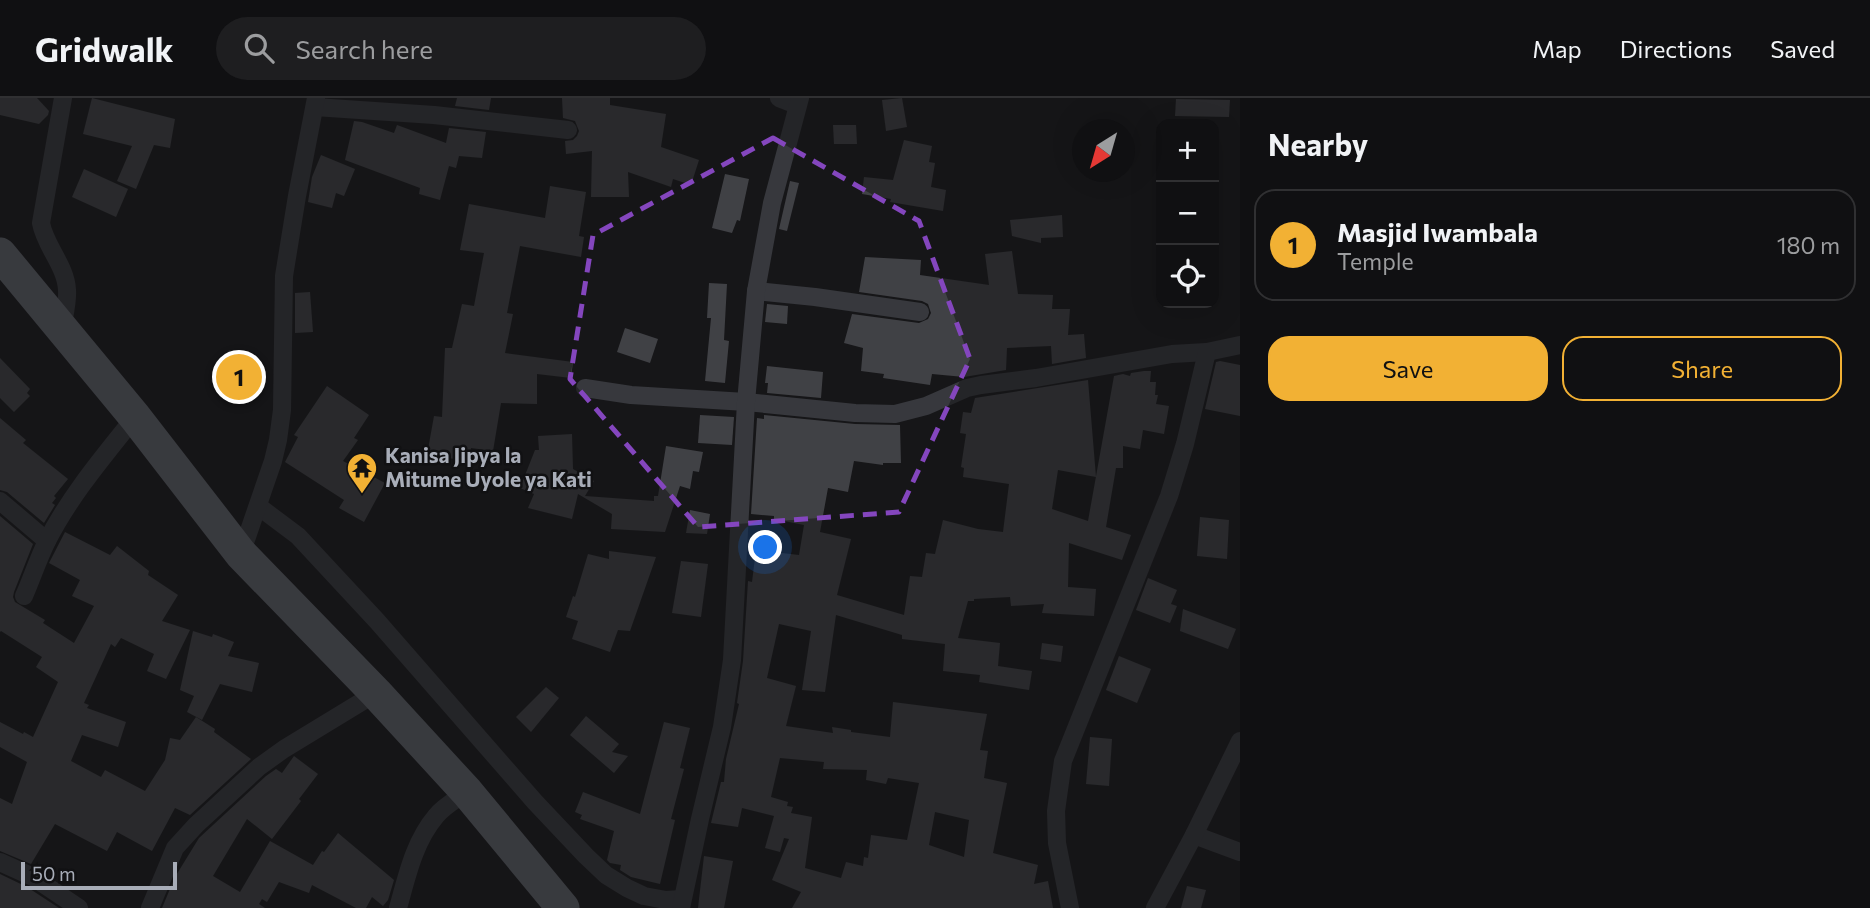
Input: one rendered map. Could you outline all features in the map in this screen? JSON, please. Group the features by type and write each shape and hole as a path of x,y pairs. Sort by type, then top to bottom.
{"highway":[{"path":"0,254 135,417 241,554 376,693 467,792 564,908"}],"street":[{"path":"62,329 67,289 64,275 41,223 63,98"},
{"path":"258,506 298,536 377,621 535,802 606,875 644,896 682,904 722,727 731,669 746,402 756,291 772,203 799,102 779,98"},
{"path":"241,554 273,461 282,410 284,276 316,102 568,131"},
{"path":"756,291 920,312"},
{"path":"585,388 631,395 895,414 926,406 967,388 981,385 1240,345"},
{"path":"1070,908 1057,843 1056,811 1063,761 1169,496 1185,444 1206,352"},
{"path":"24,596 47,541 93,470 135,417"},
{"path":"0,501 47,541"},
{"path":"150,908 176,848 196,825 259,767 376,693"},
{"path":"1154,908 1194,835 1240,741"},
{"path":"398,908 414,851 437,815 467,792"},
{"path":"1194,835 1240,852"},
{"path":"0,862 33,877 79,908"}],"highlighted area":[{"path":"773,138 919,221 970,359 899,512 698,527 570,379 593,235"}],"building":[{"path":"0,98 37,98 49,111 48,115 39,124 0,115"},
{"path":"92,98 175,119 170,148 154,145 136,189 117,181 132,146 83,134"},
{"path":"457,98 491,98 489,110 455,106"},
{"path":"562,98 610,98 610,105 666,114 661,147 699,160 691,185 673,179 671,187 628,172 629,197 591,197 592,151 566,154 565,141 573,140 579,131 575,121 563,118"},
{"path":"902,98 907,127 886,131 882,100"},
{"path":"1176,99 1230,100 1229,117 1175,116"},
{"path":"354,121 394,133 397,125 446,143 449,128 486,132 482,158 459,156 456,168 449,166 440,200 419,194 420,188 345,160"},
{"path":"833,125 856,125 857,144 834,144"},
{"path":"904,140 932,146 929,162 935,163 931,187 946,190 943,211 862,194 864,177 893,180"},
{"path":"321,155 355,169 344,196 336,193 332,208 308,202 312,177"},
{"path":"84,169 128,189 116,217 72,197"},
{"path":"725,174 749,179 740,221 737,220 732,233 712,228"},
{"path":"790,181 799,183 787,231 779,229"},
{"path":"550,186 586,192 579,236 584,237 581,257 520,246 507,313 513,314 505,353 573,362 571,378 537,374 537,404 501,403 493,451 471,448 469,461 427,455 434,416 442,417 445,348 452,348 462,304 474,306 484,253 460,250 469,204 545,218"},
{"path":"1062,215 1063,237 1041,238 1041,243 1012,236 1010,220"},
{"path":"1012,251 1018,294 1053,295 1052,309 1070,309 1068,335 1084,334 1086,358 1052,364 1051,346 1007,348 1006,370 964,377 932,374 930,385 883,378 884,374 861,371 863,348 844,343 852,314 919,323 928,319 931,313 928,304 922,301 859,292 865,257 921,260 920,275 989,285 985,254"},
{"path":"709,283 727,284 724,340 729,341 725,383 705,381 711,318 707,318"},
{"path":"310,292 313,332 295,333 295,293"},
{"path":"767,304 788,306 787,324 765,322"},
{"path":"625,328 658,339 650,363 617,352"},
{"path":"229,350 266,371 248,403 211,381"},
{"path":"0,358 30,389 27,393 30,396 14,412 0,398"},
{"path":"1216,362 1240,365 1240,416 1205,409"},
{"path":"767,366 823,372 821,398 767,393"},
{"path":"1151,371 1150,382 1156,382 1155,395 1158,395 1156,404 1169,406 1164,434 1143,430 1140,449 1123,446 1123,468 1116,468 1106,527 1131,535 1122,560 1069,543 1068,587 1096,589 1094,616 1042,613 1044,604 1011,606 1010,597 968,601 958,638 1000,643 998,666 1032,671 1029,690 979,682 980,675 943,671 945,644 902,639 902,635 836,615 825,692 802,690 811,631 779,624 767,678 796,686 786,726 833,733 832,727 890,737 893,702 987,714 980,750 988,751 984,778 1007,783 993,853 1038,865 1034,884 1048,881 1053,908 792,908 801,892 772,880 789,839 784,838 780,852 765,848 774,816 742,808 738,827 711,823 721,782 724,782 726,759 739,704 748,581 752,582 756,550 799,555 804,525 774,519 774,516 751,514 757,418 764,419 764,415 855,424 900,425 901,463 883,465 854,461 848,492 828,488 820,532 851,539 837,595 904,615 910,576 922,577 926,553 935,554 943,520 1003,532 1009,484 963,477 964,468 961,467 966,434 960,433 963,412 971,413 975,398 1088,380 1096,477 1114,376 1130,376 1131,373","holes":["1058,470 1096,477 1088,521 1052,509","780,758 824,762 823,769 867,770 866,780 886,784 888,778 919,783 907,840 871,835 868,858 864,857 863,866 846,862 841,878 805,868 812,817 791,813 793,807 787,806 788,802 771,797","935,812 969,820 964,857 929,845"]},
{"path":"327,386 369,415 354,438 358,440 343,461 385,483 364,522 339,508 344,500 285,462 298,437 294,435"},
{"path":"700,415 734,417 732,445 698,443"},
{"path":"0,418 26,440 23,443 68,479 54,496 56,498 52,503 55,505 44,523 7,492 0,490"},
{"path":"572,434 573,469 594,481 585,496 654,501 654,496 658,496 666,446 703,452 699,472 693,471 690,489 680,486 665,532 611,529 612,514 578,494 572,519 528,508 534,494 520,488 535,450 539,450 538,436"},
{"path":"690,510 710,514 707,534 686,533"},
{"path":"0,516 33,544 14,592 15,602 45,620 43,623 74,643 94,606 72,596 80,580 49,563 65,532 110,555 117,546 149,571 148,575 178,595 162,621 190,630 166,679 147,671 154,654 121,638 115,647 111,644 84,703 89,705 87,708 126,722 118,747 82,735 71,761 101,777 105,770 145,791 165,760 170,738 180,740 196,717 251,759 190,815 175,808 152,851 117,832 107,851 55,824 31,864 0,851 0,798 12,804 27,762 0,747 0,722 33,737 58,682 36,667 42,657 0,632"},
{"path":"1200,517 1229,520 1227,559 1197,556"},
{"path":"609,551 656,557 630,631 618,630 610,652 572,639 578,621 566,617 588,554 609,559"},
{"path":"681,561 708,564 701,617 672,613"},
{"path":"1148,578 1177,590 1171,604 1177,606 1170,623 1136,610"},
{"path":"1183,609 1236,629 1228,649 1180,631"},
{"path":"193,631 212,637 213,634 234,642 228,656 259,663 252,692 220,684 202,720 187,712 194,696 180,690"},
{"path":"1042,643 1063,646 1061,662 1040,659"},
{"path":"1119,656 1151,669 1137,703 1106,690"},
{"path":"546,687 559,698 531,732 516,717"},
{"path":"586,716 619,744 612,752 628,756 614,773 570,735"},
{"path":"664,722 690,728 680,768 684,769 671,819 675,820 660,884 631,877 620,870 621,865 610,863 607,860 614,831 580,819 582,815 575,812 583,792 640,814"},
{"path":"1090,737 1112,739 1109,786 1086,784"},
{"path":"294,756 318,774 299,799 301,801 272,839 247,819 213,876 240,892 270,841 313,865 338,833 394,880 388,900 383,906 372,897 366,908 356,908 312,885 309,893 279,882 267,902 262,899 259,904 265,908 162,908 175,877 199,838 266,776 276,769 282,773"},
{"path":"704,856 733,861 724,908 698,908"},
{"path":"0,874 27,887 59,908 0,908"},
{"path":"1187,886 1206,890 1201,908 1181,908"}],"place":[{"name":"Masjid Iwambala","path":"239,377"},
{"name":"Kanisa Jipya la Mitume Uyole ya Kati","path":"362,495"}]}
